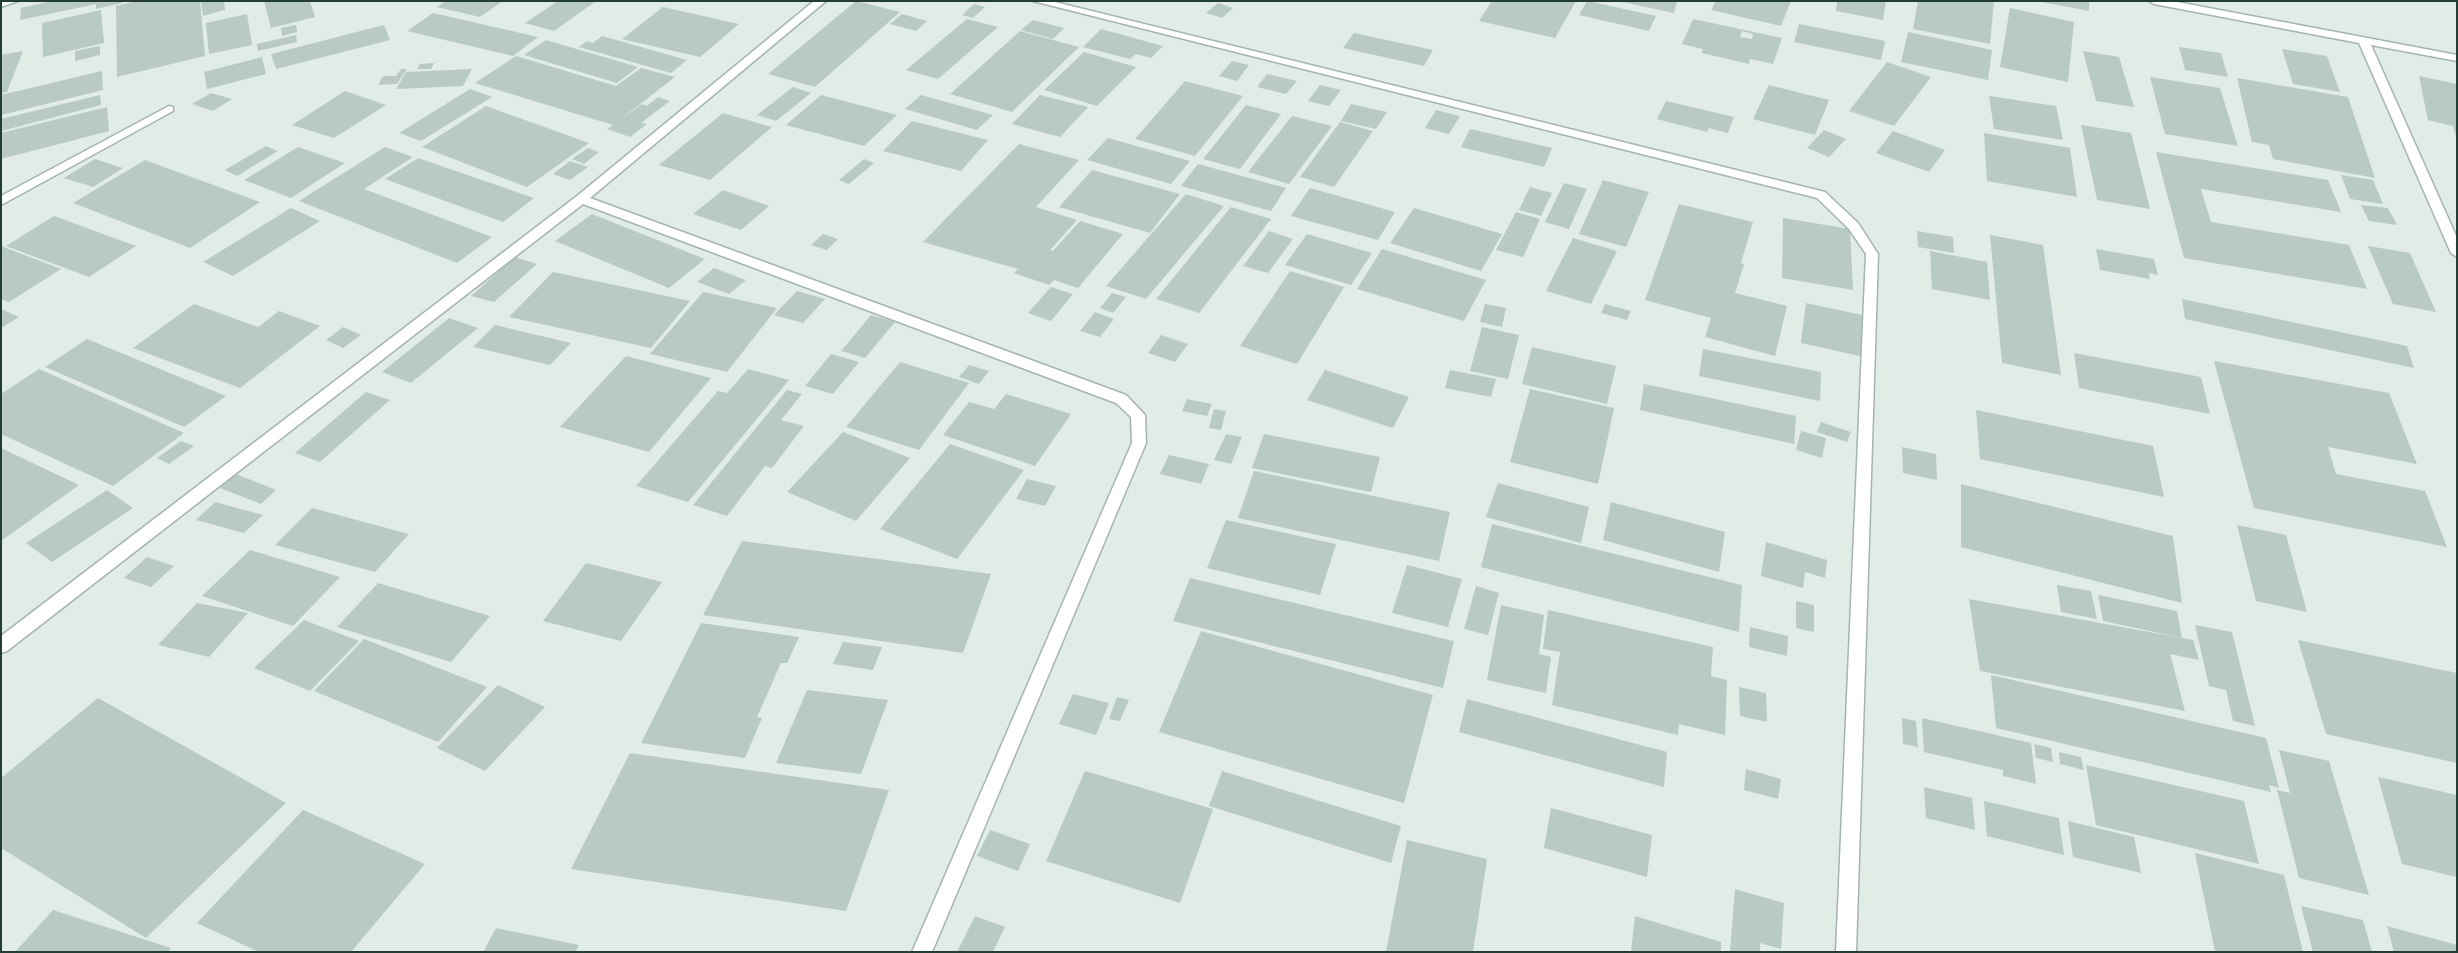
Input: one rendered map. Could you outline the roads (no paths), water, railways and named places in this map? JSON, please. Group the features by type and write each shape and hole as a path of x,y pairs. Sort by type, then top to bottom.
{"street":[{"path":"1,4 13,1"},
{"path":"1,646 581,199 821,1"},
{"path":"1038,1 1821,195 1854,226 1872,254 1846,952"},
{"path":"2154,1 2457,58"},
{"path":"2364,42 2457,253"},
{"path":"1,201 169,109"},
{"path":"581,199 1121,399 1138,415 1139,443 922,952"}]}
